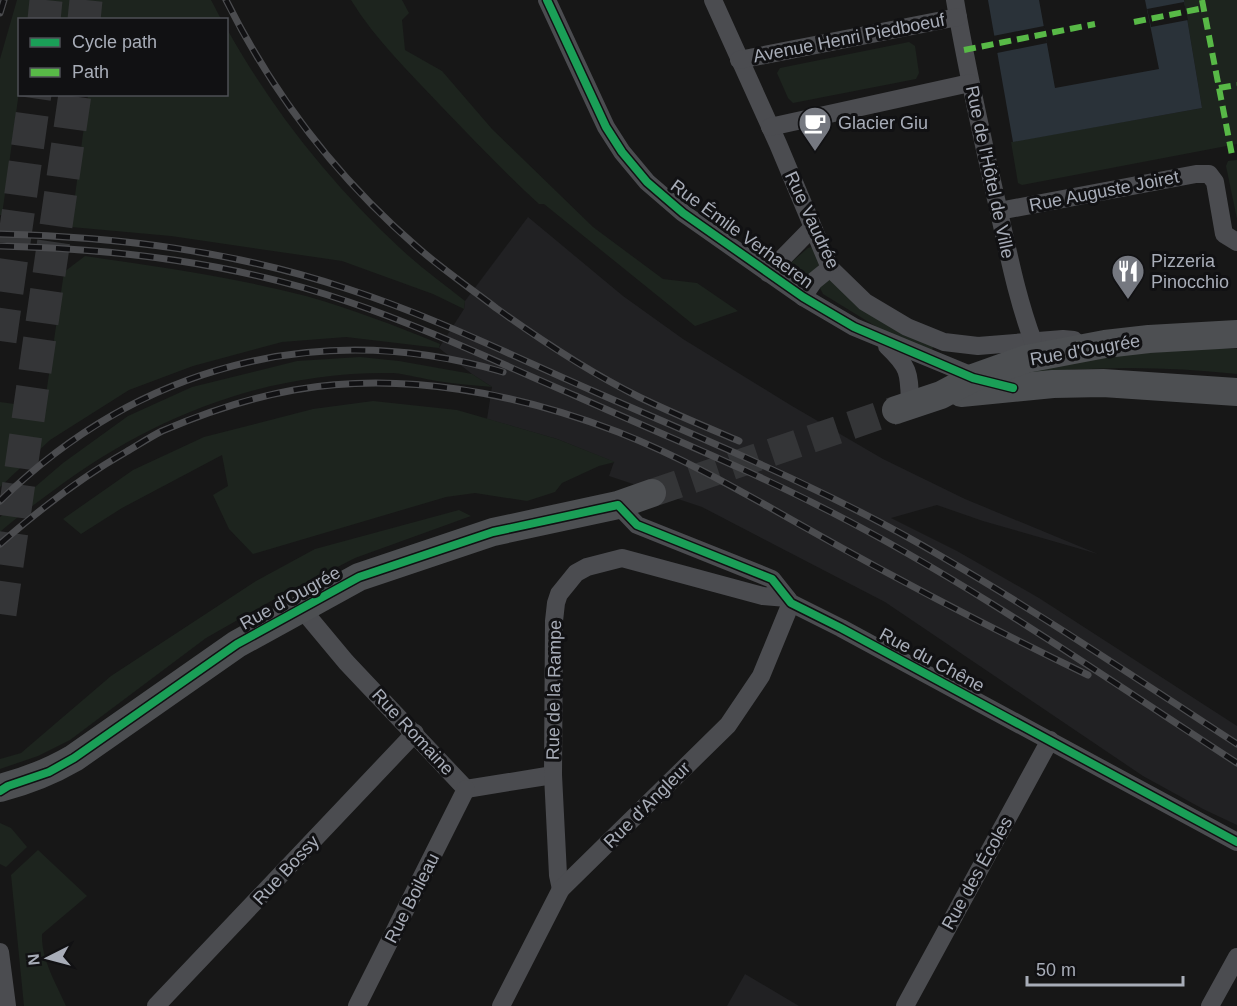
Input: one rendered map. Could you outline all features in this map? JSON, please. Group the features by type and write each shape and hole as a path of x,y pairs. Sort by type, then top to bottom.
{"main road":[{"name":"Rue d'Ougrée","path":"903,407 941,395 973,378 1026,359 1105,344 1237,334"},
{"name":"Rue d'Ougrée","path":"941,395 1103,383 1237,392"},
{"name":"Rue d'Ougrée","path":"3,788 49,772 74,758 237,645 359,578 425,553 493,532 618,505 652,493"}],"street":[{"name":"Rue Émile Verhaeren","path":"547,0 606,127 622,152 647,182 683,213 803,297 854,327 973,378 1013,388"},
{"name":"Rue Vaudrée","path":"713,0 830,268 865,302 907,327 944,342 978,346 1064,339 1105,344"},
{"name":"Avenue Henri Piedboeuf","path":"739,60 957,8"},
{"name":"Rue de l'Hôtel de Ville","path":"957,8 970,83 1019,303 1032,341"},
{"path":"770,127 970,83"},
{"name":"Rue Auguste Joiret","path":"999,211 1196,174 1209,174 1215,182 1224,234 1237,242"},
{"name":"Rue Émile Verhaeren","path":"768,273 812,228"},
{"name":"Rue Émile Verhaeren","path":"803,297 814,281 830,268"},
{"name":"Rue Émile Verhaeren","path":"879,338 903,362 909,374 903,407"},
{"name":"Rue du Chêne","path":"618,505 637,525 772,579 789,601 1237,842"},
{"name":"Rue de la Rampe","path":"561,889 558,875 553,775 556,603 565,584 586,567 622,558 789,601"},
{"name":"Rue d'Angleur","path":"501,1006 561,889 728,725 761,675 789,601"},
{"name":"Rue Romaine","path":"302,608 346,662 466,789 553,775"},
{"name":"Rue Bossy","path":"156,1006 415,733"},
{"name":"Rue des Écoles","path":"905,1006 1050,740"},
{"name":"Rue Boileau","path":"357,1006 466,789"},
{"path":"0,952 7,1006"},
{"path":"1210,1006 1237,957"}],"shaded area":[{"path":"17,0 211,0 220,18 18,18 18,96 2,215 0,215 0,59"},
{"path":"351,0 402,0 409,13 402,20 405,50 442,71 492,129 593,227 663,279 697,283 738,311 695,326 544,204 539,204 489,156 405,68 382,42"},
{"path":"988,0 1039,0 1055,88 1159,69 1145,0 1184,0 1202,108 1013,142"},
{"path":"1184,0 1237,0 1237,144 1022,185 1018,183 1011,142 1202,108"},
{"path":"228,31 264,89 305,146 376,225 401,249 465,301 464,309 433,294 342,261 171,236 71,227 88,96 228,96"},
{"path":"909,42 915,46 919,73 916,79 793,103 788,98 777,73 780,68"},
{"path":"1237,160 1237,219 1226,166 1228,161"},
{"path":"528,217 623,296 683,339 792,406 883,459 965,499 1098,554 983,521 937,505 891,518 957,551 1039,598 1237,726 1237,825 1143,776 885,602 702,507 609,476 614,462 557,439 487,419 492,387 439,348 464,309 465,301"},
{"path":"811,247 815,250 821,263 803,282 788,274 786,267"},
{"path":"85,256 224,278 306,296 407,331 440,344 439,348 346,337 282,342 193,366 129,390 50,440 0,487 0,402 44,408 64,272"},
{"path":"829,279 934,344 931,354 898,340 823,294 819,286"},
{"path":"1216,348 1237,349 1237,374 1128,368 1020,374 1092,357"},
{"path":"360,357 399,361 472,374 492,387 393,373 346,374 301,380 256,390 213,403 131,440 54,490 0,532 0,517 63,463 128,416 192,387 297,361"},
{"path":"373,401 457,410 557,439 615,462 599,466 562,483 555,492 527,501 475,493 446,497 253,554 229,529 213,495 228,486 222,455 122,508 81,534 63,519 133,470 204,437 313,409"},
{"path":"459,510 471,516 355,558 271,601 206,638 70,740 38,756 0,769 0,759 21,753 111,676 256,581 315,549"},
{"path":"0,823 11,828 27,847 6,867 0,864"},
{"path":"38,850 87,896 42,934 47,962 66,1006 24,1006 11,875"},
{"path":"745,974 799,1006 727,1006"}],"pier":[{"path":"1184,2 1188,20 1151,27 1147,9"},
{"path":"1044,26 1047,43 997,53 993,36"}],"tunnel":[{"path":"44,18 46,0"},
{"path":"84,18 86,0"},
{"path":"0,341 35,96"},
{"path":"0,614 75,96"},
{"path":"652,493 896,410"}],"railway":[{"path":"0,13 4,0"},
{"path":"226,0 264,69 309,133 360,193 417,247 496,308 584,367 639,397 739,441"},
{"path":"0,234 133,243 219,256 262,265 348,289 441,324 771,469 859,511 944,558 1018,603 1237,744"},
{"path":"0,246 89,251 177,260 264,277 349,302 435,335 736,466 831,512 986,600 1237,763"},
{"path":"0,501 54,454 111,416 171,387 234,366 299,353 366,350 434,357 503,372"},
{"path":"0,544 60,495 109,462 162,431 210,412 277,393 335,385 376,383 459,389 540,406 580,418 647,444 732,487 995,629 1088,675"}],"marked path":[{"path":"1202,0 1232,155"},
{"path":"1134,22 1204,8"},
{"path":"964,50 1095,24"},
{"path":"1219,88 1237,85"}],"cycle path":[{"path":"547,0 606,127 622,152 647,182 683,213 803,297 854,327 973,378 1013,388"},
{"path":"0,791 49,772 74,758 237,644 359,577 493,532 618,505 637,525 772,579 791,603 1237,842"}],"place":[{"name":"Glacier Giu","path":"815,152"},
{"name":"Pizzeria Pinocchio","path":"1128,300"}]}
